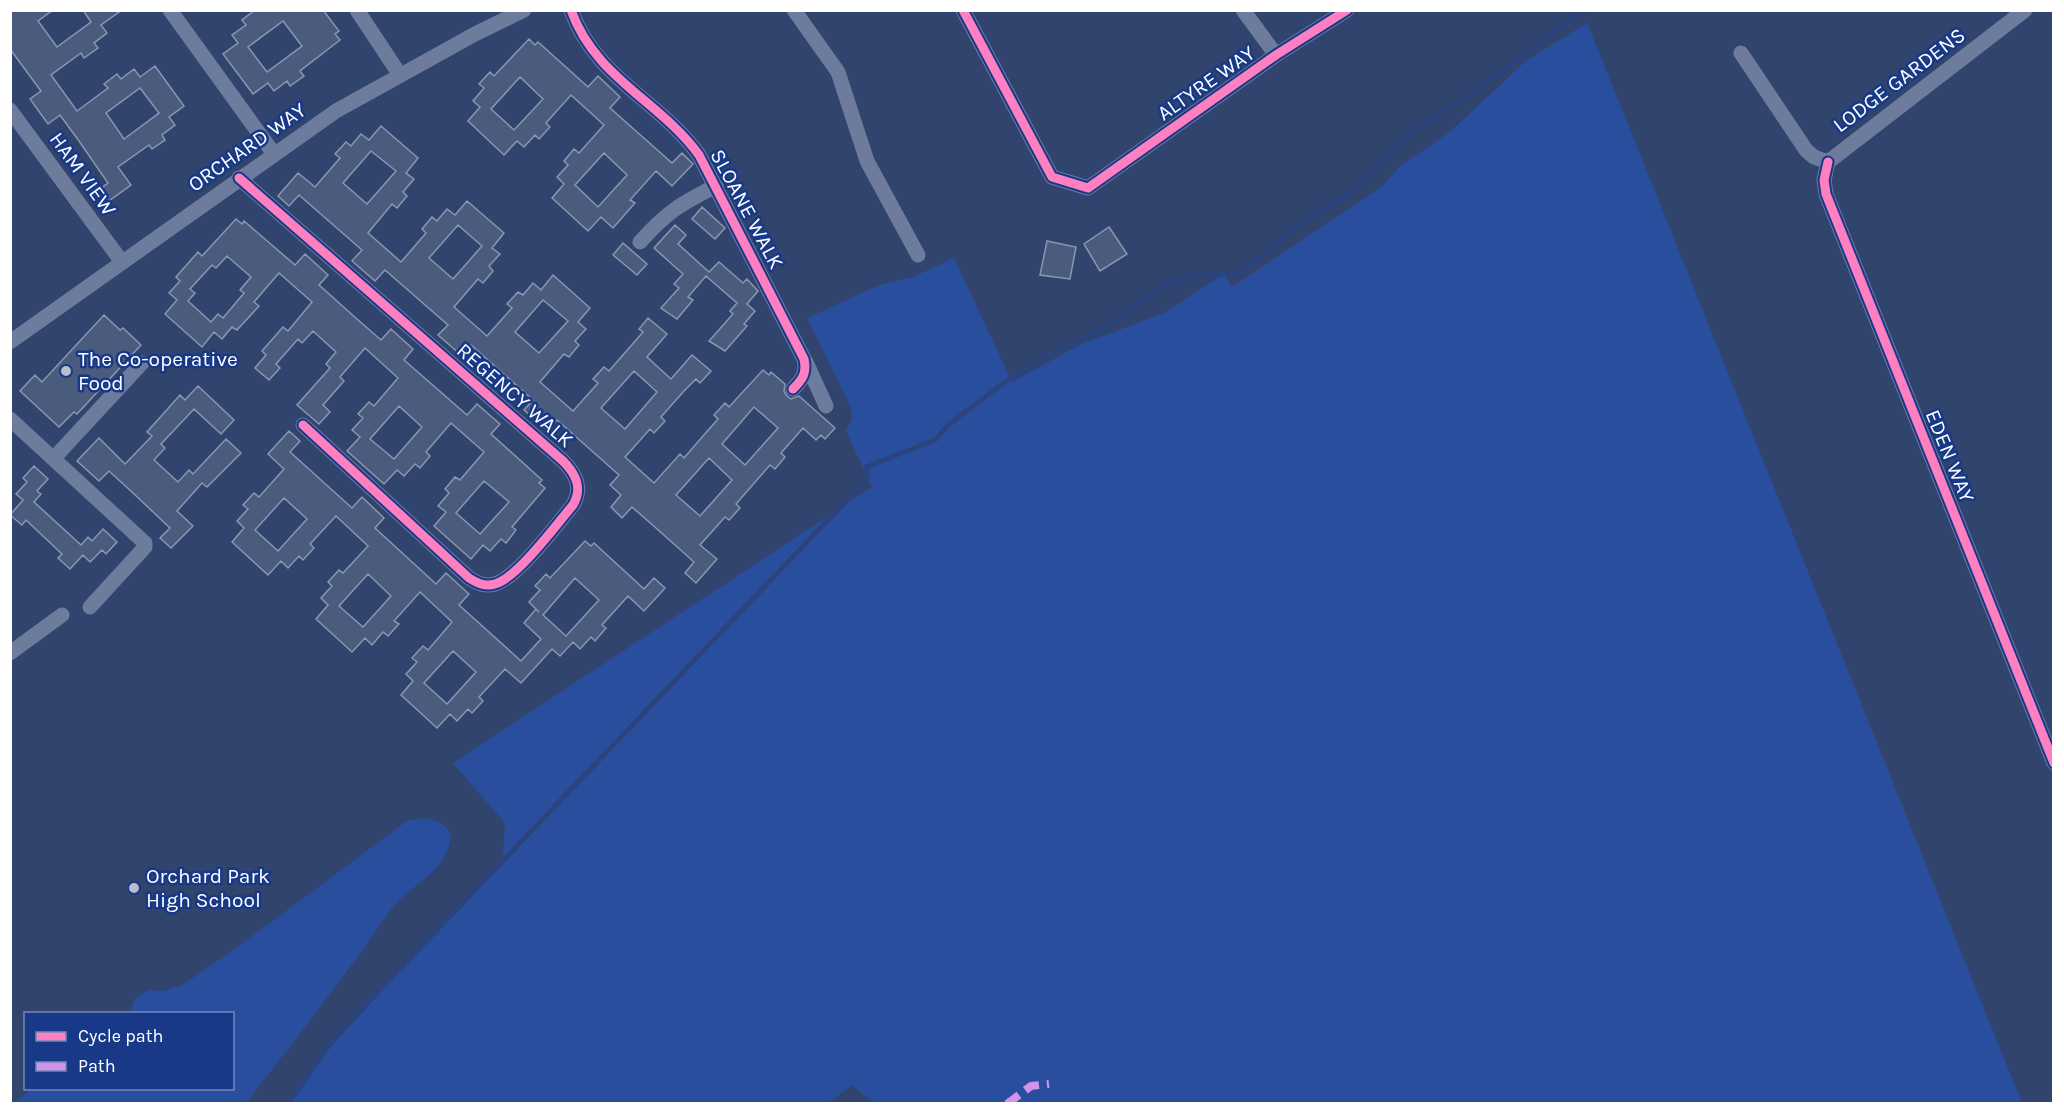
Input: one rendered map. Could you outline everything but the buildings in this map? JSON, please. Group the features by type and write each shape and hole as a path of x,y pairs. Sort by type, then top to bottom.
{"street":[{"path":"170,10 274,154"},
{"path":"357,10 400,75"},
{"name":"ORCHARD WAY","path":"10,342 336,111 400,75 494,16 524,10"},
{"name":"SLOANE WALK","path":"571,10 584,38 602,63 685,137 699,155 826,406"},
{"path":"794,10 838,72 867,161 918,255"},
{"name":"ALTYRE WAY","path":"963,10 1052,177 1088,188 1276,55 1347,10"},
{"path":"1243,10 1276,55"},
{"name":"LODGE GARDENS","path":"1828,162 2025,10"},
{"path":"1741,53 1806,150 1814,157 1828,162"},
{"name":"HAM VIEW","path":"10,110 122,262"},
{"name":"EDEN WAY","path":"1828,162 1824,180 1826,194 2054,763"},
{"name":"REGENCY WALK","path":"239,178 563,461 576,479 578,495 573,505 515,571 501,582 485,585 469,578 303,425"},
{"path":"640,242 676,206 716,186"},
{"path":"793,389 804,375 806,369 804,359"},
{"path":"54,458 142,363"},
{"path":"10,419 145,543 145,548 90,607"},
{"path":"10,653 62,615"}],"shaded area":[{"path":"1587,23 2022,1103 875,1104 852,1085 827,1104 290,1103 330,1048 503,857 505,823 453,763 872,487 846,431 852,419 851,408 807,318 877,286 913,277 954,258 1012,382 1080,345 1166,312 1224,274 1232,287 1383,186 1399,167 1450,132 1526,61"},
{"path":"424,818 444,826 450,834 449,846 445,855 432,871 394,906 246,1103 13,1103 31,1090 234,1090 234,1012 134,1012 131,1009 135,999 148,990 162,991 181,986 232,951 407,821"}],"waterway":[{"path":"288,1104 333,1039 868,478 866,467 935,440 948,425 1009,379 1045,357 1111,324 1163,286 1191,276 1238,273 1279,244 1289,232 1315,213 1349,194 1412,132 1476,90 1584,10"}],"marked path":[{"path":"1007,1104 1031,1086 1049,1084"}],"cycle path":[{"path":"571,10 582,34 596,54 629,88 666,119 699,155 804,359 803,376 793,389"},
{"path":"963,10 1052,177 1088,188 1276,55 1347,10"},
{"path":"1828,162 1824,180 1826,194 2054,763"},
{"path":"239,178 563,461 577,481 576,499 547,537 514,572 495,584 481,584 469,578 303,425"}],"place":[{"name":"The Co-operative Food","path":"66,371"},
{"name":"Orchard Park High School","path":"134,888"}]}
